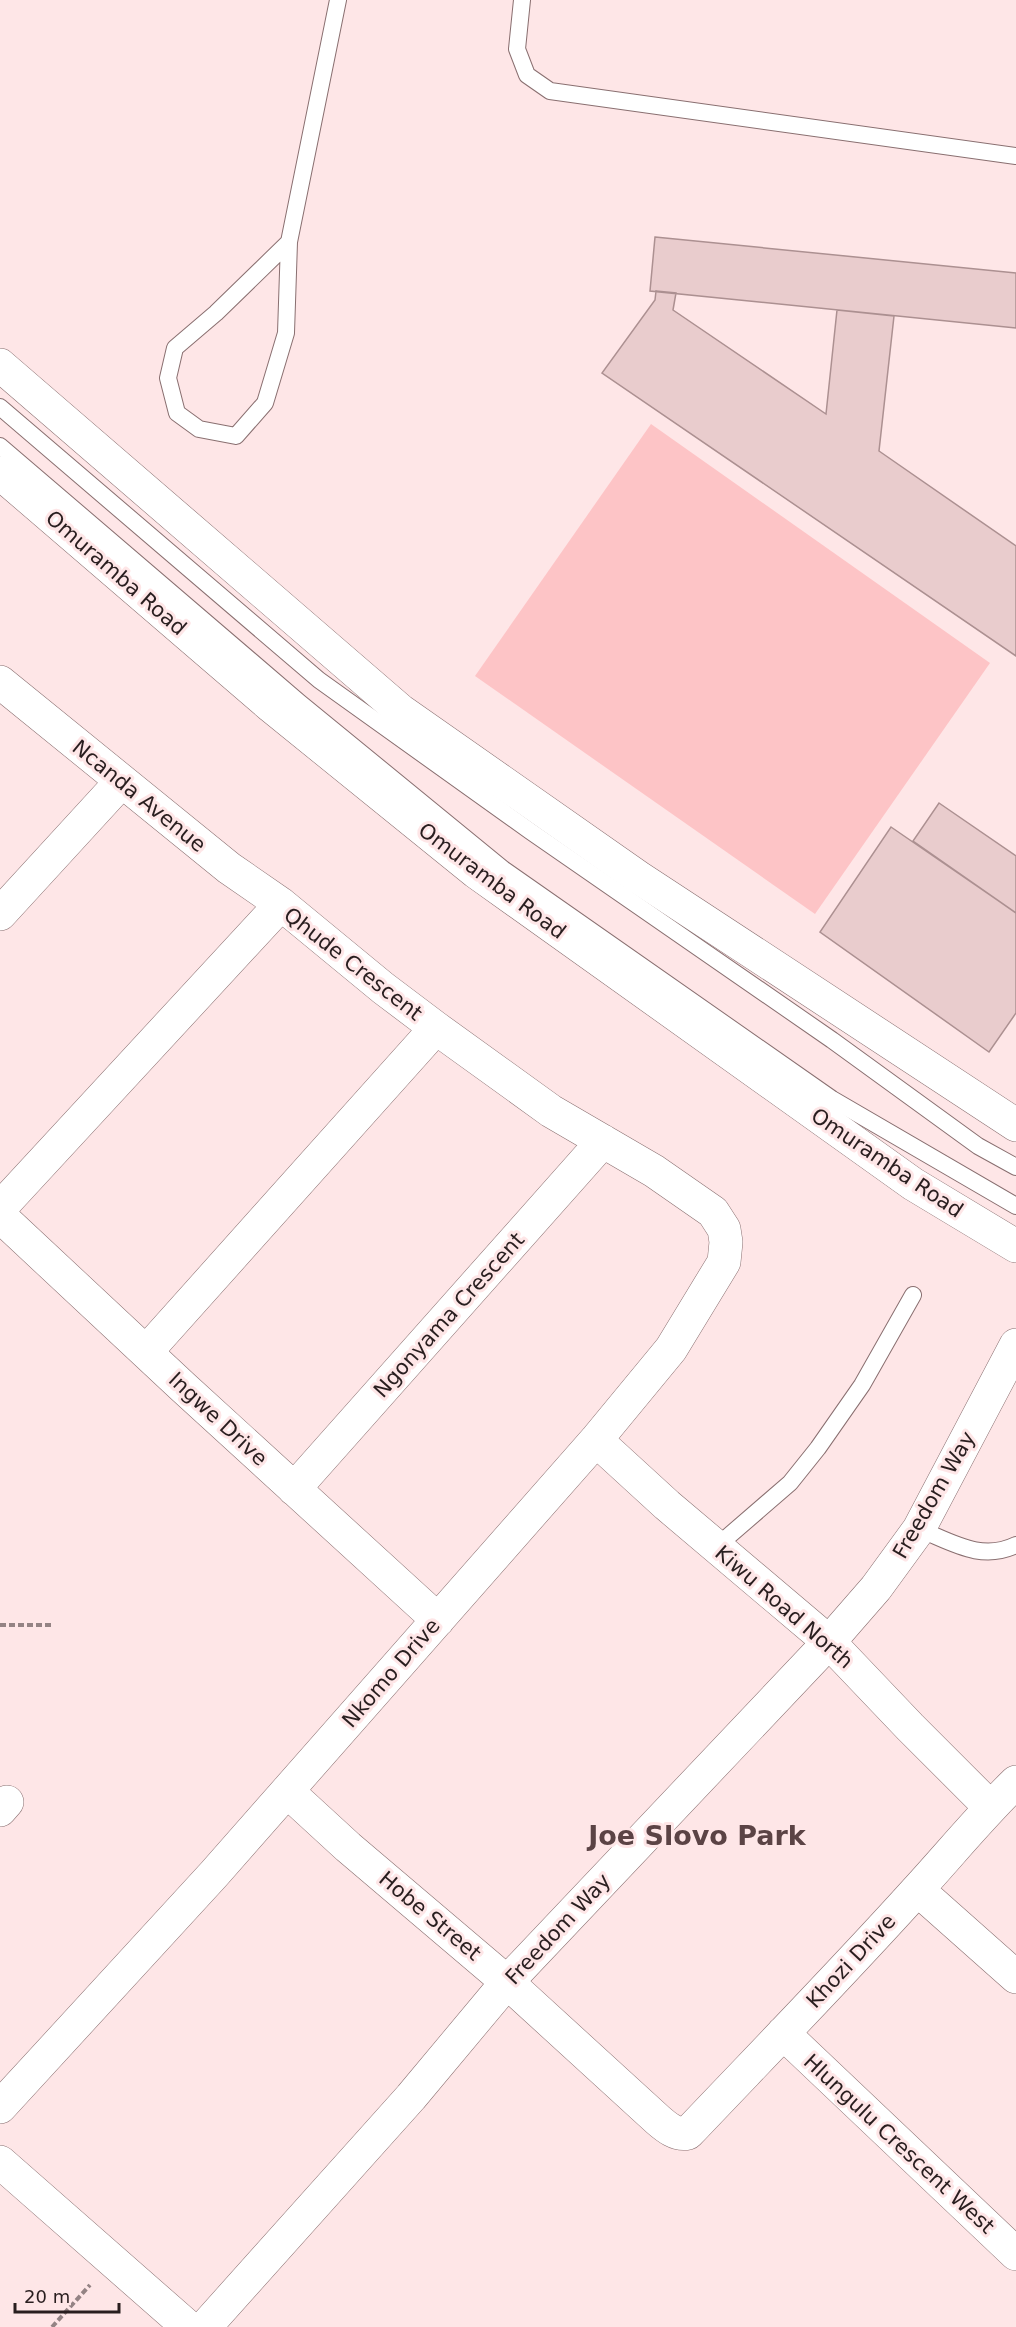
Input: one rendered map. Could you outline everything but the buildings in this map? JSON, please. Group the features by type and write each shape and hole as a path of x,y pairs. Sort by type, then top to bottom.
{"street":[{"path":"0,365 401,711 638,876 1016,1125"},
{"name":"Omuramba Road","path":"0,473 271,706 476,872 913,1184 1016,1246"},
{"name":"Ncanda Avenue","path":"0,682 229,868 281,904"},
{"path":"0,914 122,782"},
{"name":"Qhude Crescent","path":"0,1208 281,904 383,988 436,1028 146,1352"},
{"path":"436,1028 551,1111 603,1141"},
{"name":"Nkomo Drive","path":"0,2107 214,1874 596,1440 671,1349 724,1262 726,1242 724,1229 713,1212 603,1141"},
{"name":"Ngonyama Crescent","path":"294,1489 603,1141"},
{"name":"Ingwe Drive","path":"0,1216 438,1620"},
{"name":"Freedom Way","path":"205,2327 411,2097 507,1982 830,1642 876,1588 919,1529 1002,1386 1016,1344"},
{"name":"Kiwu Road North","path":"596,1440 716,1547 830,1642 990,1807"},
{"name":"Khozi Drive","path":"682,2134 688,2133 783,2034 918,1890 990,1807 1016,1782"},
{"name":"Hobe Street","path":"287,1791 348,1847 507,1982 658,2120 668,2128 682,2134"},
{"path":"918,1890 1016,1977"},
{"name":"Hlungulu Crescent West","path":"783,2034 1016,2254"},
{"path":"0,2162 188,2327"}],"lane":[{"path":"289,242 216,313 174,348 168,378 177,413 199,429 236,436 265,403 286,333 289,242 338,0"},
{"path":"522,0 517,49 527,75 550,91 1016,156"},
{"path":"0,407 319,680 530,831 832,1040 978,1146 1016,1167"},
{"path":"0,446 299,702 503,869 832,1099 1016,1206"},
{"path":"716,1547 790,1483 818,1448 862,1385 913,1294"},
{"path":"919,1529 985,1554 1002,1552 1016,1545"}],"path":[{"path":"0,1625 53,1625"},
{"path":"52,2327 112,2260"}],"shaded area":[{"path":"651,424 990,663 815,914 475,676"}],"district":[{"name":"Joe Slovo Park","path":"697,1836"}]}
